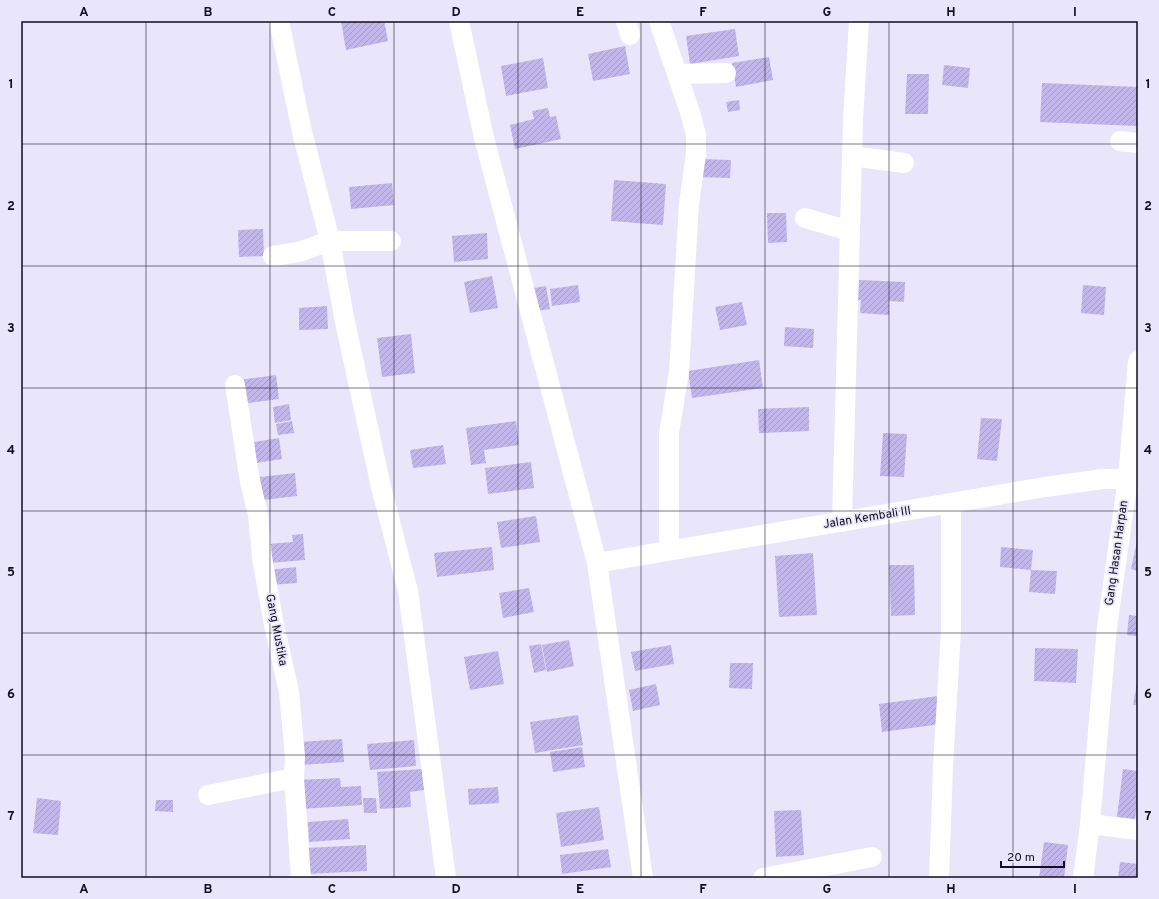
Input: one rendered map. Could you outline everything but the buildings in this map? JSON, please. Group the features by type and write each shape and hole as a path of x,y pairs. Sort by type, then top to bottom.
{"street":[{"path":"279,21 302,132 330,241 345,322 381,488 408,591 446,878"},
{"path":"459,21 484,138 597,563 643,878"},
{"path":"659,21 678,74 696,135 696,148 689,204 679,372 669,433 669,550"},
{"path":"842,522 852,156 859,21"},
{"path":"678,74 726,73"},
{"path":"852,156 904,163"},
{"path":"805,218 850,231"},
{"path":"273,256 299,252 330,241 391,241"},
{"name":"Gang Hasan Harpan","path":"1083,878 1090,824 1107,627 1133,479 1138,360"},
{"name":"Gang Mustika","path":"234,384 250,482 258,514 262,558 274,625 289,692 295,756 294,778 301,878"},
{"name":"Jalan Kembali III","path":"597,563 1052,486 1103,479 1133,479"},
{"path":"939,878 943,768 951,629 951,504"},
{"path":"208,795 294,778"},
{"path":"1090,824 1138,830"},
{"path":"763,878 872,857"}]}
